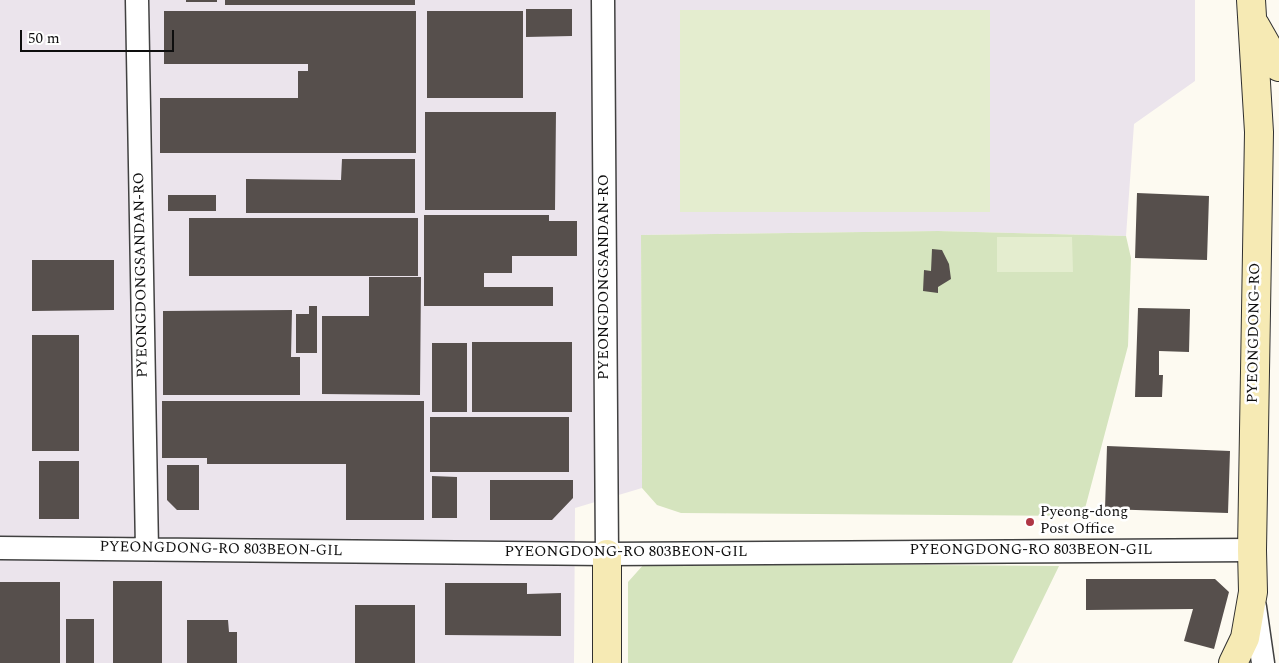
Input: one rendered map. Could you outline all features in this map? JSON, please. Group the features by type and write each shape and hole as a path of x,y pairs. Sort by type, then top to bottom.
{"main road":[{"path":"1251,8 1279,67"},
{"name":"PYEONGDONG-RO","path":"1233,663 1244,638 1253,592 1252,550 1259,132 1251,8"},
{"path":"607,554 607,663"}],"street":[{"name":"PYEONGDONGSANDAN-RO","path":"137,0 148,549"},
{"name":"PYEONGDONGSANDAN-RO","path":"603,0 607,554"},
{"name":"PYEONGDONG-RO 803BEON-GIL","path":"0,548 607,554 1252,550"},
{"path":"1253,592 1263,663"}],"shaded area":[{"path":"0,0 1195,0 1195,81 1134,124 1126,236 938,231 641,235 642,488 575,508 574,663 0,663"}],"green space":[{"path":"680,10 990,10 990,212 680,212"},
{"path":"938,231 1126,236 1131,258 1128,346 1083,516 681,513 657,505 642,488 641,235"},
{"path":"997,237 1072,237 1073,272 997,272"},
{"path":"645,563 1059,566 1012,663 628,663 628,582"}],"building":[{"path":"186,0 217,0 217,2 186,2"},
{"path":"225,0 415,0 415,5 225,5"},
{"path":"526,9 572,9 572,36 526,37"},
{"path":"164,11 416,11 416,153 160,153 160,98 298,98 298,71 308,71 308,64 164,64"},
{"path":"427,11 523,11 523,98 427,98"},
{"path":"425,112 556,112 555,210 425,210"},
{"path":"342,159 415,159 415,213 246,213 246,179 341,180"},
{"path":"1137,193 1209,196 1207,260 1135,258"},
{"path":"168,195 216,195 216,211 168,211"},
{"path":"424,215 549,215 549,221 577,221 577,256 512,256 512,273 484,273 484,287 553,287 553,306 424,306"},
{"path":"189,218 418,218 418,276 189,276"},
{"path":"932,249 942,250 949,264 951,279 938,287 938,293 923,291 924,270 931,271"},
{"path":"32,260 114,260 114,310 32,311"},
{"path":"369,277 421,277 420,395 322,394 322,316 369,316"},
{"path":"309,306 317,306 317,353 296,353 296,314 309,314"},
{"path":"1138,308 1190,309 1189,352 1159,351 1159,375 1163,375 1162,397 1135,397"},
{"path":"292,310 291,357 300,357 300,395 163,395 163,311"},
{"path":"32,335 79,335 79,451 32,451"},
{"path":"472,342 572,342 572,412 472,412"},
{"path":"432,343 467,343 467,412 432,412"},
{"path":"162,401 424,401 424,520 346,520 346,464 207,464 207,458 162,458"},
{"path":"430,417 569,417 569,472 430,472"},
{"path":"1107,446 1230,451 1228,513 1105,509"},
{"path":"39,461 79,461 79,519 39,519"},
{"path":"167,465 199,465 199,510 177,510 167,500"},
{"path":"432,476 457,477 457,518 432,518"},
{"path":"490,480 573,480 573,498 552,520 490,520"},
{"path":"1086,579 1215,579 1229,592 1214,649 1184,641 1193,609 1086,610"},
{"path":"113,581 162,581 162,663 113,663"},
{"path":"0,582 60,582 60,663 0,663"},
{"path":"445,583 527,583 527,594 561,593 561,636 445,635"},
{"path":"355,605 415,605 415,663 355,663"},
{"path":"66,619 94,619 94,663 66,663"},
{"path":"187,620 228,620 229,632 237,632 237,663 187,663"}],"place":[{"name":"Pyeong-dong Post Office","path":"1030,522"}]}
